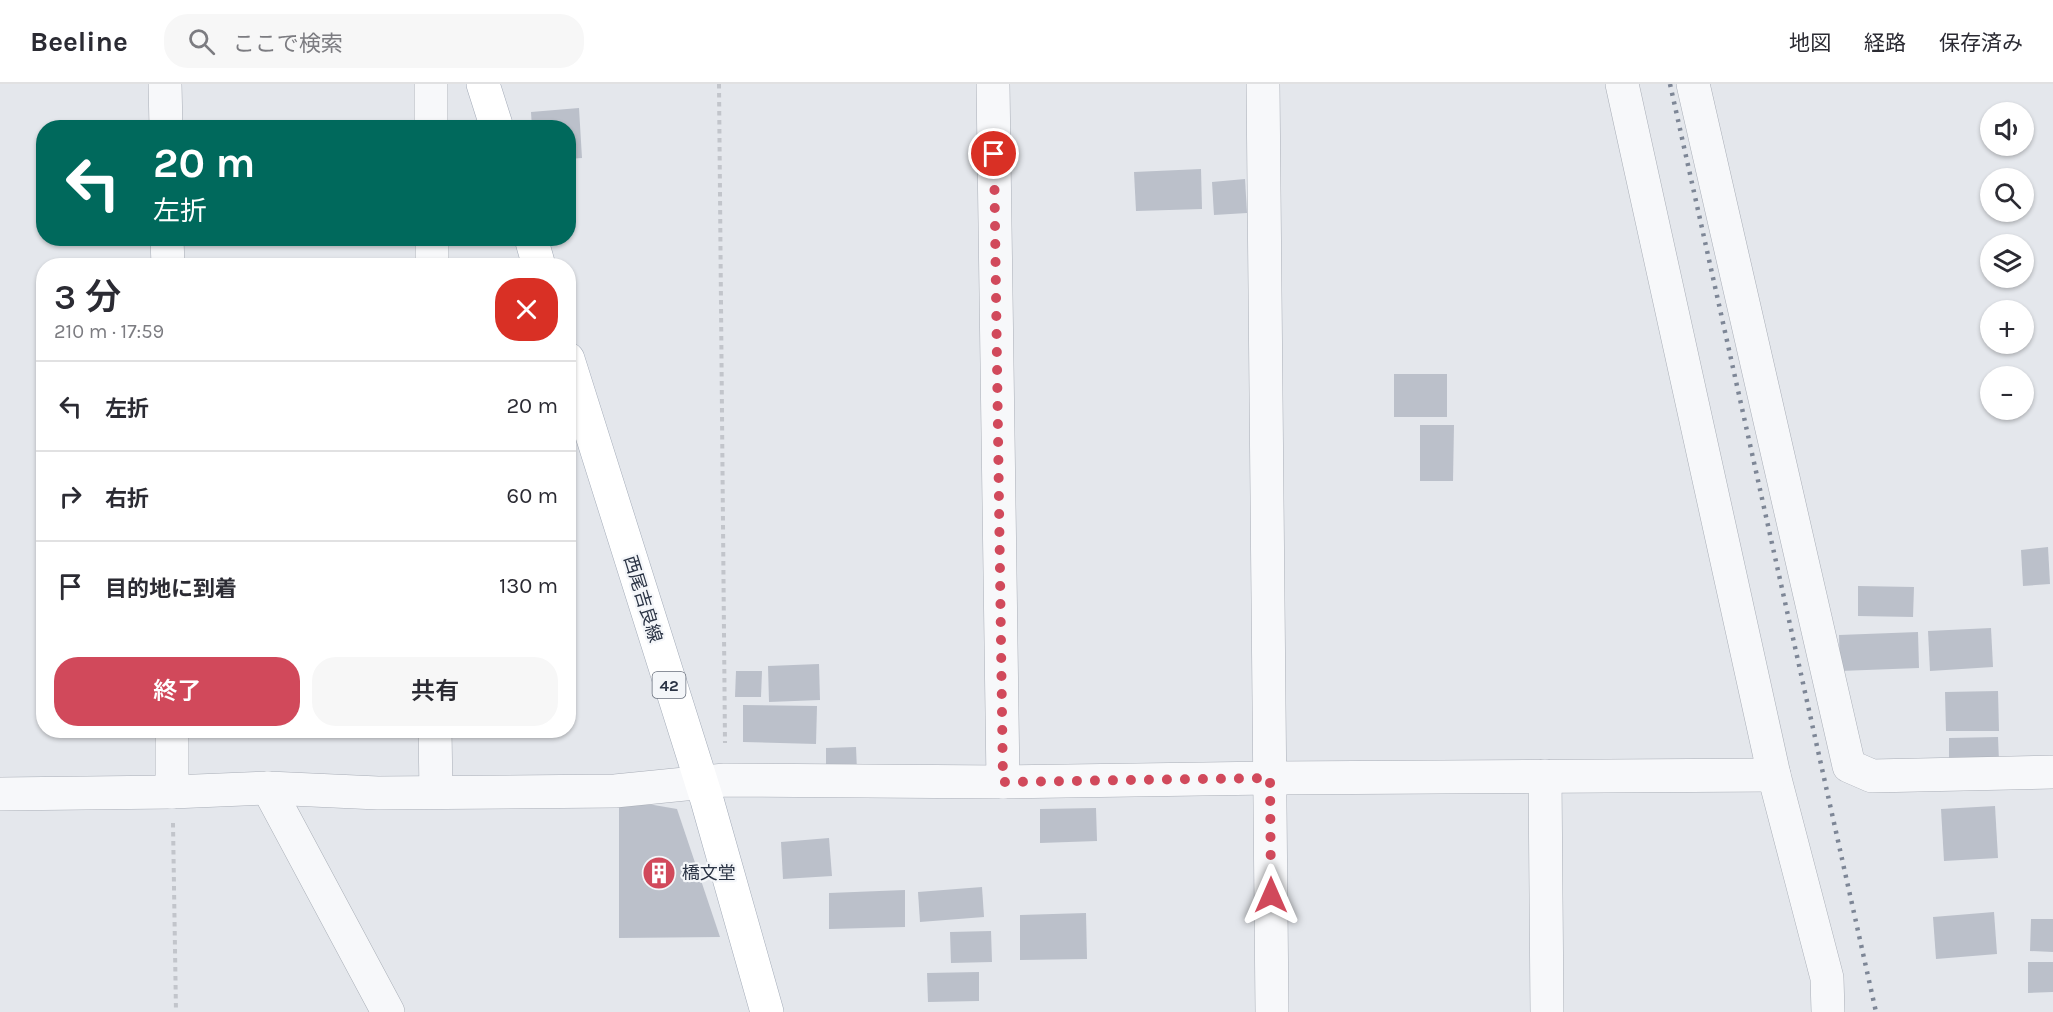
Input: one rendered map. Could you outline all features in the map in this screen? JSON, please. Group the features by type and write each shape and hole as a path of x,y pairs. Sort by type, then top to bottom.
{"main road":[{"path":"483,84 494,120"},
{"name":"西尾吉良線","path":"576,382 712,781 707,800 766,1011"}],"street":[{"path":"165,84 166,120"},
{"path":"430,84 431,120"},
{"path":"993,84 1003,782"},
{"path":"1263,84 1272,1012"},
{"path":"1622,84 1774,775 1827,978 1827,1012"},
{"path":"1693,84 1849,766 1872,776 2053,772"},
{"path":"172,738 172,792"},
{"path":"435,738 435,792"},
{"path":"0,794 172,792 268,788 378,793 615,791 712,781 1003,782 1774,775"},
{"path":"1545,777 1547,1012"},
{"path":"268,788 388,1012"}],"path":[{"path":"712,781 719,84"},
{"path":"172,792 176,1012"}],"building":[{"path":"579,108 582,158 576,158 576,120 532,120 531,112"},
{"path":"1201,169 1202,209 1136,211 1134,172"},
{"path":"1245,179 1247,213 1214,215 1212,182"},
{"path":"1394,374 1447,374 1447,417 1394,417"},
{"path":"1420,425 1454,425 1453,481 1420,481"},
{"path":"2048,547 2050,584 2023,586 2021,550"},
{"path":"1858,586 1914,587 1913,617 1858,616"},
{"path":"1991,628 1993,667 1930,671 1928,631"},
{"path":"1918,632 1919,668 1840,671 1839,635"},
{"path":"819,664 820,700 769,702 768,666"},
{"path":"736,671 762,671 761,697 735,697"},
{"path":"1998,691 1999,731 1946,731 1945,692"},
{"path":"743,705 817,706 816,744 743,742"},
{"path":"1998,737 1999,761 1949,763 1949,738"},
{"path":"856,747 857,771 826,771 826,748"},
{"name":"橋文堂","path":"619,799 677,809 720,937 619,938"},
{"path":"1995,806 1998,858 1944,861 1941,809"},
{"path":"1096,808 1097,841 1040,843 1040,809"},
{"path":"829,838 832,876 783,879 781,842"},
{"path":"982,887 984,917 920,922 918,892"},
{"path":"905,890 905,927 829,929 829,893"},
{"path":"1994,912 1997,954 1936,959 1933,917"},
{"path":"1086,913 1087,959 1020,960 1020,915"},
{"path":"2031,919 2053,919 2053,952 2030,951"},
{"path":"991,931 992,962 951,963 950,932"},
{"path":"2028,962 2053,962 2053,992 2028,993"},
{"path":"979,972 979,1001 928,1002 927,973"}],"railway":[{"path":"1670,84 1876,1012"}],"place":[{"name":"橋文堂","path":"659,873"}],"route":[{"path":"994,154 1003,782 1270,778 1271,895"}]}
